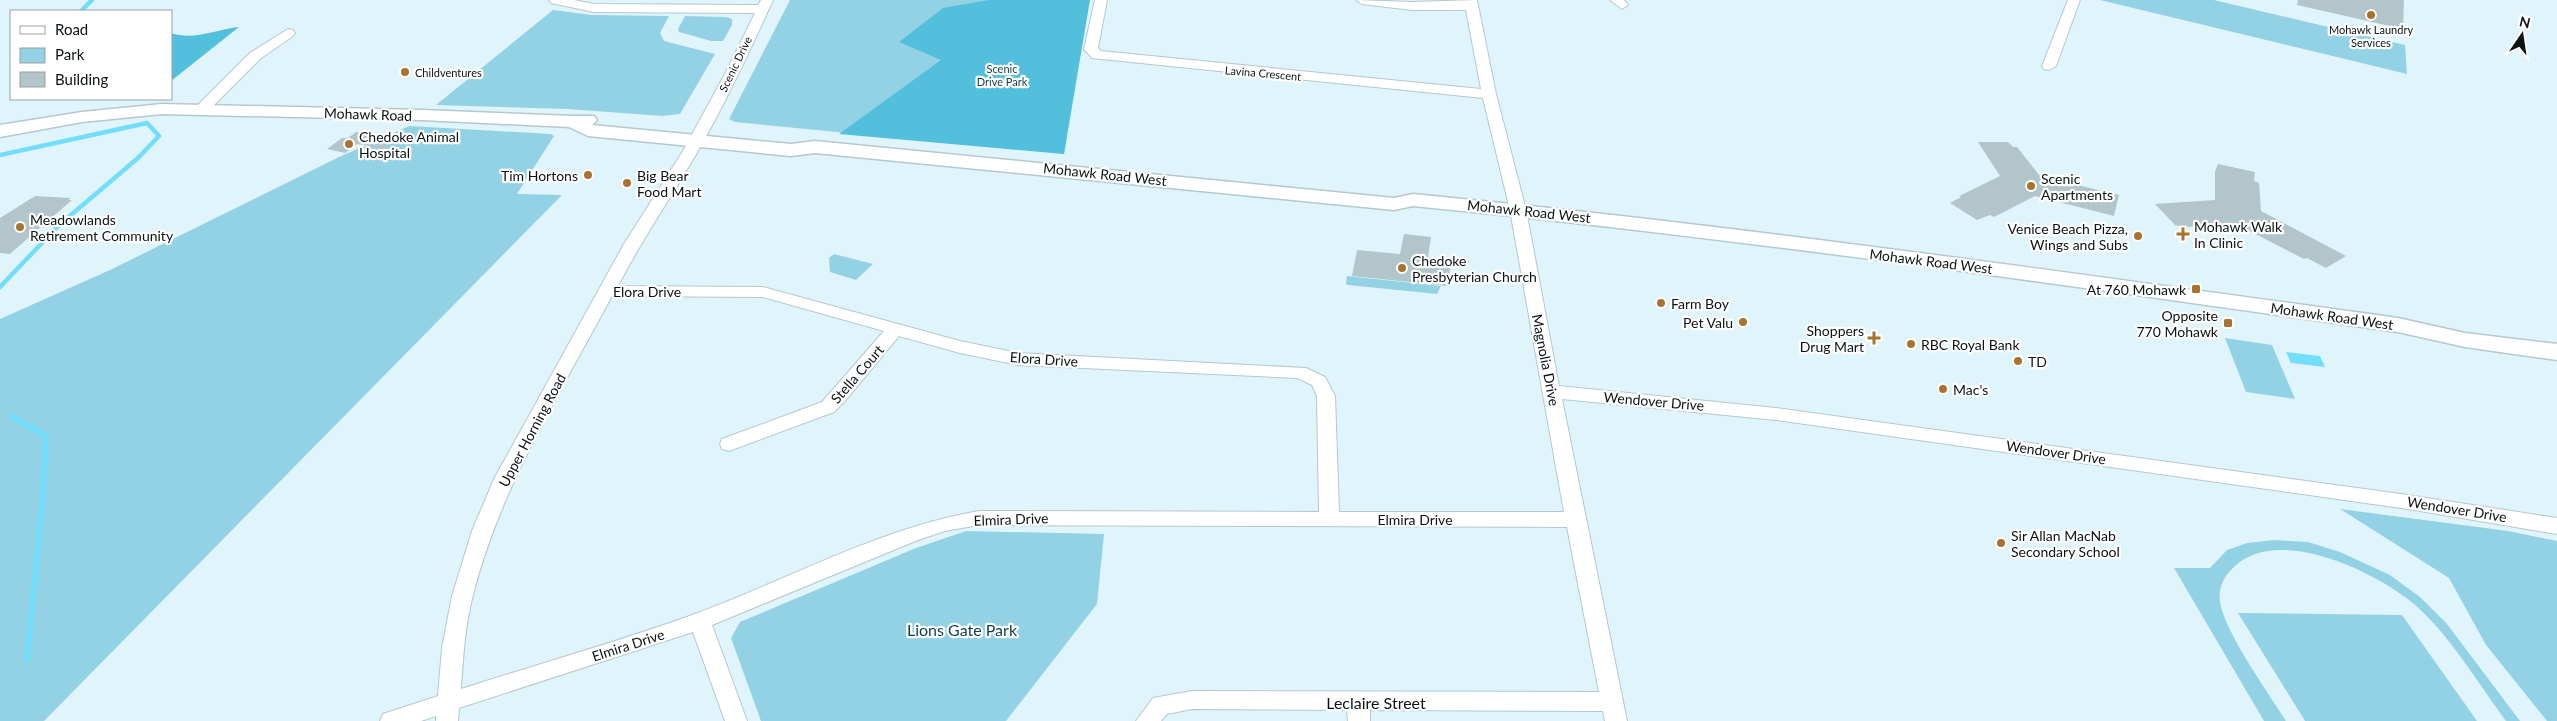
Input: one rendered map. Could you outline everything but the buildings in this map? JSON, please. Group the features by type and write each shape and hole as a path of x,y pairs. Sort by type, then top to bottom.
{"main road":[{"name":"Mohawk Road","path":"0,121 87,108 147,105 162,109"},
{"name":"Mohawk Road","path":"0,131 74,118 162,109 202,109 573,122 588,130 699,134"},
{"name":"Mohawk Road West","path":"699,134 791,150 815,146 1394,204 1413,211 1588,217 1986,268 2398,325 2465,340 2557,352"},
{"name":"Mohawk Road West","path":"1518,216 1586,228 2309,326 2418,339 2465,340"},
{"path":"1955,279 1986,268"}],"street":[{"path":"555,0 594,8 765,4"},
{"name":"Lavina Crescent","path":"1101,0 1090,49 1097,56 1489,94"},
{"path":"1362,0 1412,6 1471,3"},
{"path":"2049,66 2074,0"},
{"name":"Magnolia Drive","path":"1471,3 1489,94 1518,216 1553,392 1575,520 1614,712"},
{"name":"Scenic Drive","path":"699,134 765,4"},
{"path":"202,109 256,56 288,33"},
{"name":"Upper Horning Road","path":"447,711 459,611 468,571 504,478 606,291 699,134"},
{"name":"Elora Drive","path":"606,291 763,292 960,347 1018,359 1300,372 1318,381 1326,396 1329,518"},
{"name":"Stella Court","path":"729,444 828,407 839,397 896,328"},
{"name":"Wendover Drive","path":"1553,392 1776,414 2408,502 2557,526"},
{"name":"Elmira Drive","path":"447,711 700,621 911,534 945,524 979,518 1575,520"},
{"path":"700,621 736,721"},
{"name":"Leclaire Street","path":"1147,721 1161,705 1192,700 1358,711 1614,712"},
{"path":"391,721 447,711"}],"green space":[{"name":"Scenic Drive Park","path":"790,0 1088,0 1064,154 735,122 729,119"},
{"path":"989,0 1090,0 1064,154 839,134 941,60 899,42 943,8"},
{"path":"2100,0 2214,0 2405,45 2407,74"},
{"path":"553,10 592,15 669,16 660,33 664,41 715,54 680,114 662,116 568,109 436,105"},
{"path":"685,16 726,17 732,19 732,25 723,41 711,41 679,32 678,29"},
{"path":"239,27 172,80 172,33 188,36"},
{"path":"409,126 551,134 554,136 517,194 562,195 44,721 0,721 0,319 110,270 339,157"},
{"path":"834,254 873,264 856,280 830,272 829,258"},
{"path":"1347,276 1441,286 1437,294 1348,285 1346,284"},
{"path":"2225,338 2272,345 2295,399 2246,392"},
{"path":"2340,509 2508,531 2557,541 2557,721 2547,721 2486,645 2449,578"},
{"name":"Lions Gate Park","path":"966,531 1104,534 1097,604 1006,721 761,721 731,638 740,622 916,548"},
{"path":"2274,540 2308,542 2340,552 2390,575 2420,597 2447,624 2520,721 2506,721 2449,641 2423,612 2392,588 2371,576 2324,557 2299,551 2275,550 2253,555 2235,566 2223,582 2220,591 2220,602 2224,615 2238,646 2286,721 2264,721 2174,568 2210,568 2227,550 2247,543"},
{"path":"2238,613 2402,615 2477,721 2305,721"}],"shaded area":[{"path":"2286,352 2320,356 2325,367 2291,363"}],"waterway":[{"path":"82,10 92,0"},
{"path":"0,155 147,123 159,136 138,158 58,226 0,287"},
{"path":"11,416 46,436 43,496 27,660"}],"place":[{"name":"Mohawk Laundry Services","path":"2371,15"},
{"name":"Childventures","path":"405,72"},
{"name":"Chedoke Animal Hospital","path":"349,144"},
{"name":"Tim Hortons","path":"588,175"},
{"name":"Big Bear Food Mart","path":"627,183"},
{"name":"Scenic Apartments","path":"2031,186"},
{"name":"Meadowlands Retirement Community","path":"20,227"},
{"name":"Mohawk Walk In Clinic","path":"2183,234"},
{"name":"Venice Beach Pizza, Wings and Subs","path":"2138,236"},
{"name":"Chedoke Presbyterian Church","path":"1402,268"},
{"name":"At 760 Mohawk","path":"2196,289"},
{"name":"Farm Boy","path":"1661,303"},
{"name":"Pet Valu","path":"1743,322"},
{"name":"Opposite 770 Mohawk","path":"2228,323"},
{"name":"Shoppers Drug Mart","path":"1874,338"},
{"name":"RBC Royal Bank","path":"1911,344"},
{"name":"TD","path":"2018,361"},
{"name":"Mac's","path":"1943,389"},
{"name":"Sir Allan MacNab Secondary School","path":"2001,543"}]}
